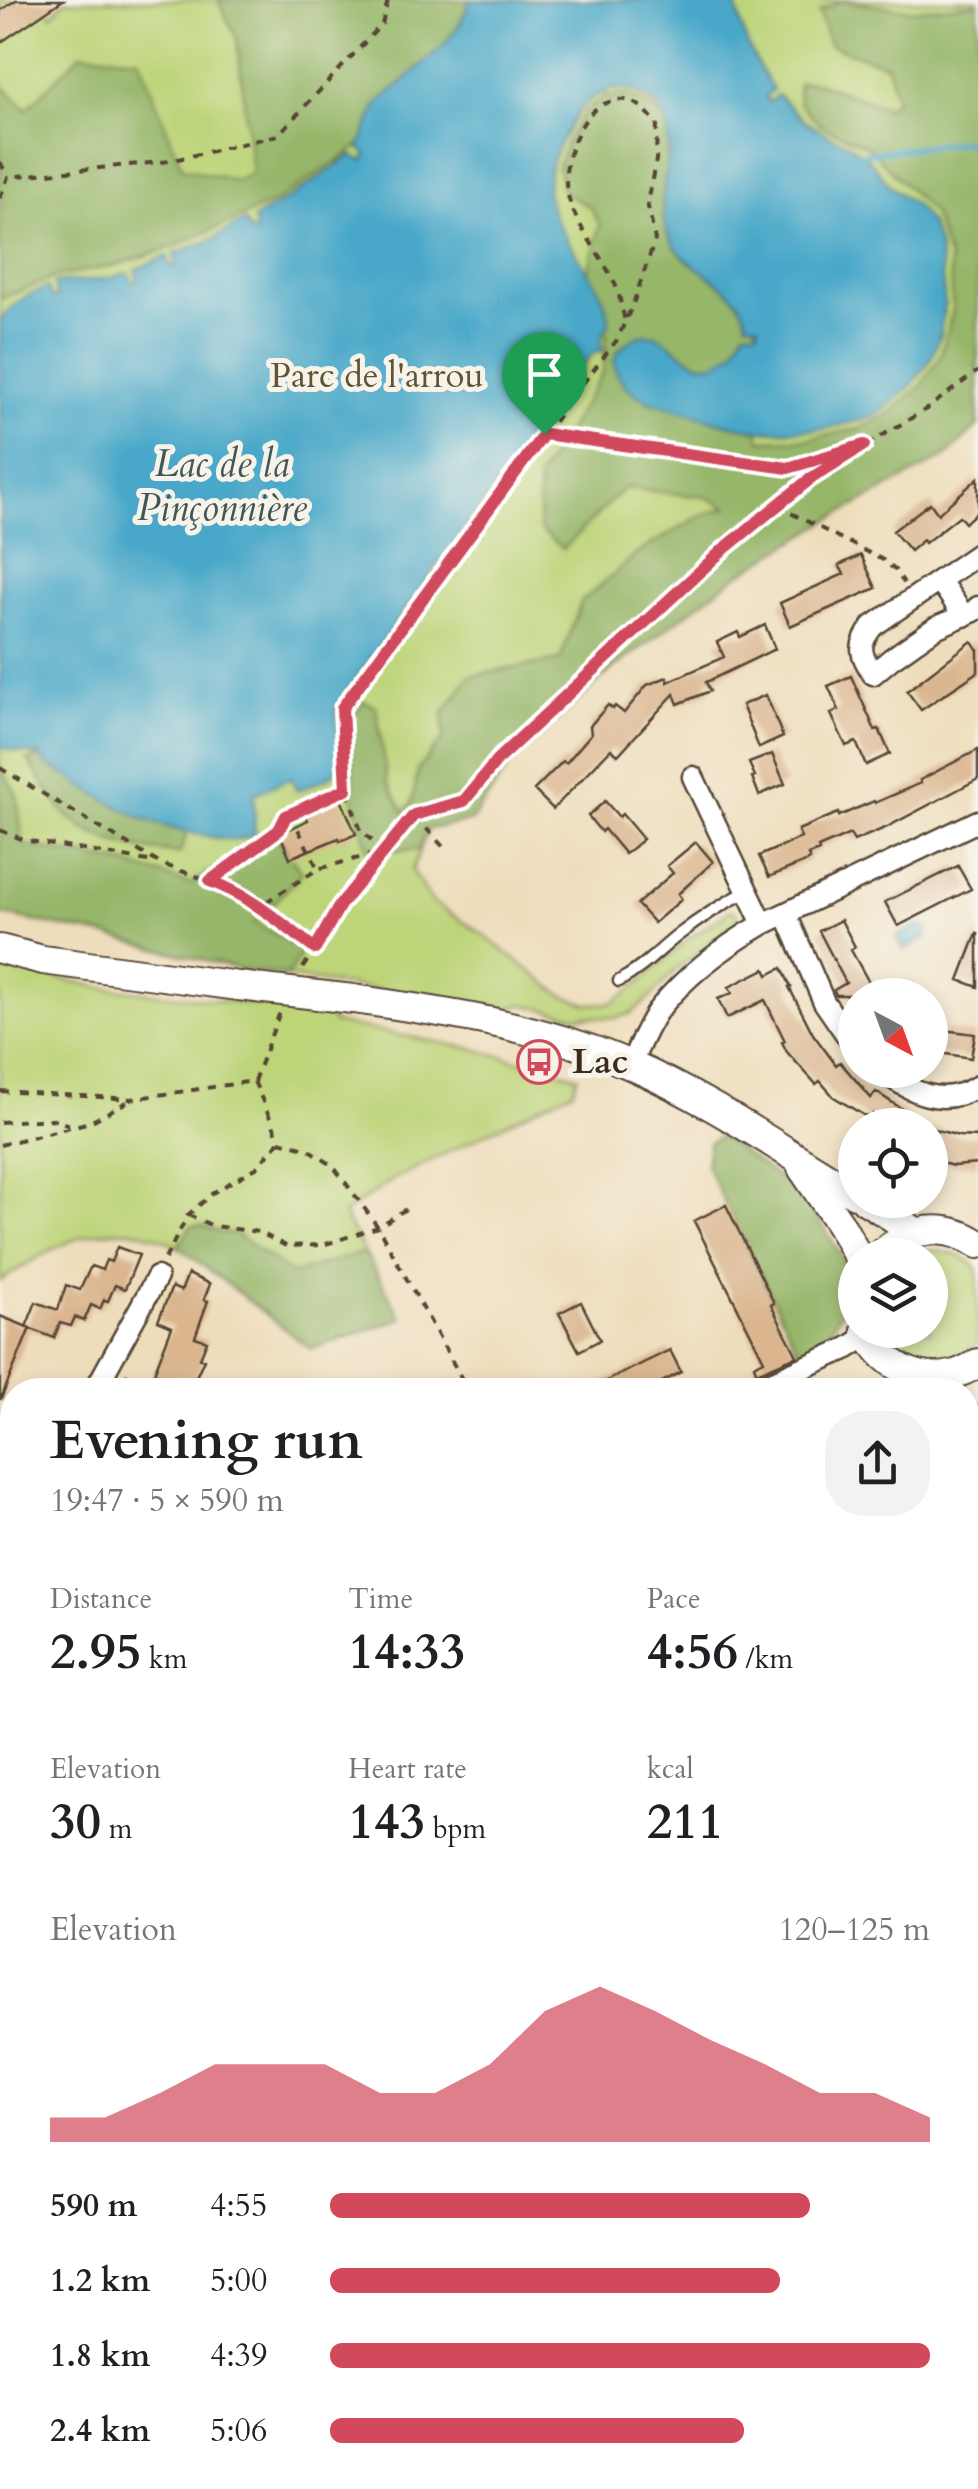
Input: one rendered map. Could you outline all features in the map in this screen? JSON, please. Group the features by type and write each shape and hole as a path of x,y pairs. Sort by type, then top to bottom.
{"main road":[{"path":"0,949 43,960 353,999 505,1023 630,1065 713,1106 838,1184"},
{"path":"796,1158 847,1238"},
{"path":"894,1218 916,1232"},
{"path":"903,1238 934,1230 952,1231 975,1240"},
{"path":"877,1348 903,1370 922,1378"},
{"path":"946,1378 978,1363"}],"street":[{"path":"940,581 973,613 935,628 873,674 862,656 862,640 874,626 978,554"},
{"path":"693,777 763,924"},
{"path":"630,1065 658,1010 729,944 978,821"},
{"path":"786,914 824,1002 838,1022"},
{"path":"909,1088 946,1098 978,1086"},
{"path":"101,1378 157,1277"},
{"path":"780,1378 848,1348"}],"lane":[{"path":"620,980 640,970 721,904 746,892"}],"path":[{"path":"8,177 170,162 278,136 382,24 388,0"},
{"path":"384,851 361,831 346,789 342,708 616,340 625,321 655,240 648,202 656,160 657,124 642,106 618,99 596,106 580,128 570,151 566,179 569,205 616,288 625,321"},
{"path":"0,162 8,177 0,198"},
{"path":"298,978 340,905 414,815 464,801 500,757 724,549 810,479 928,408 978,371"},
{"path":"544,434 788,468 864,445"},
{"path":"777,506 883,560 915,599"},
{"path":"0,768 159,862 227,887 315,949"},
{"path":"210,881 279,830 286,816 346,789"},
{"path":"290,814 318,869"},
{"path":"414,815 448,852"},
{"path":"0,830 24,840 159,862"},
{"path":"258,907 318,869 384,851"},
{"path":"280,1141 254,1081 283,1006"},
{"path":"0,1090 131,1100 254,1081"},
{"path":"0,1144 90,1122 131,1100"},
{"path":"0,1122 52,1120 71,1126"},
{"path":"157,1277 188,1214 214,1192 256,1168 280,1141"},
{"path":"280,1141 309,1149 333,1166 378,1227 461,1378"},
{"path":"188,1214 213,1226 260,1232 286,1246 322,1245 378,1227 412,1204"},
{"path":"106,1366 134,1378"}],"green space":[{"name":"Parc de l'arrou","path":"0,0 28,2 52,15 66,0 978,0 978,426 946,456 736,576 607,673 511,763 471,821 428,829 412,870 432,902 478,931 562,995 587,1004 612,1003 687,940 731,910 736,913 738,921 677,969 630,1014 615,1018 576,1016 522,1004 510,1009 247,971 0,914"},
{"path":"218,0 477,0 414,95 354,150 274,203 173,247 120,264 56,277 0,299 0,84 27,109 81,53 139,58 182,168 236,181 252,172 237,39"},
{"path":"841,1 912,10 978,3 978,426 946,456 736,576 607,673 511,763 471,821 428,829 419,850 368,850 353,796 352,717 362,701 376,706 387,781 404,812 412,804 418,769 444,738 443,714 470,676 560,660 581,602 639,552 700,516 727,507 706,497 624,488 563,549 540,530 538,478 603,372 607,336 585,283 600,225 590,207 563,192 558,166 568,139 587,109 605,97 627,95 650,106 701,152 752,301 761,349 752,408 761,440 807,439 859,429 889,414 922,385 940,357 953,310 949,259 932,213 867,146 820,125 799,103 798,83 816,82 886,107 896,100 887,65 829,45 819,11"},
{"path":"57,754 178,821 186,836 180,853 121,844 80,826 58,805 28,760"},
{"path":"0,767 17,795 23,845 123,863 191,884 273,830 302,873 255,923 303,949 288,976 247,971 0,914"},
{"path":"0,966 104,988 327,1012 333,1023 470,1048 578,1076 573,1090 394,1179 343,1214 402,1318 311,1349 188,1253 138,1232 91,1234 68,1242 0,1281"},
{"path":"720,1136 790,1186 814,1211 838,1250 838,1317 827,1335 799,1352 706,1165 709,1143"},
{"path":"191,1226 237,1235 292,1274 364,1252 402,1318 311,1349 178,1246"},
{"path":"948,1253 968,1261 978,1270 978,1343 940,1361 928,1361 901,1348 948,1348"}],"water":[{"name":"Lac de la Pinçonnière","path":"470,0 736,0 749,47 773,89 765,97 769,102 778,95 803,120 849,144 930,224 939,247 945,304 940,335 930,361 910,387 882,411 824,429 762,431 648,401 631,391 618,376 614,363 620,349 639,336 657,336 690,359 711,364 734,351 745,330 758,330 759,324 747,322 736,299 684,257 665,227 669,142 667,123 658,107 628,90 600,94 582,108 555,153 548,194 559,226 607,309 609,323 602,336 602,351 592,354 570,383 336,705 340,767 329,777 297,791 291,778 254,794 255,835 228,839 185,832 142,818 47,765 41,756 0,746 0,321 15,304 40,290 48,287 51,298 57,297 54,283 128,273 133,282 138,280 135,270 167,256 171,266 177,265 174,254 209,241 244,221 251,232 256,231 254,219 352,155 363,161 367,155 359,148 378,103 442,47 460,24"},
{"path":"919,925 928,929 926,938 904,950 896,937"}],"building":[{"path":"16,0 63,0 0,43 0,11"},
{"path":"978,478 978,511 965,523 959,516 910,551 893,531 930,503 938,514"},
{"path":"861,555 876,588 790,626 780,603 844,574 839,565"},
{"path":"765,625 775,649 706,682 710,691 678,704 674,694 618,755 611,749 553,809 534,790 563,761 566,763 591,734 590,726 608,705 624,713 647,685 667,677 668,682 724,657 717,642"},
{"path":"972,641 978,650 978,672 921,710 907,691"},
{"path":"851,676 890,754 866,765 856,742 846,746 831,714 839,710 828,686"},
{"path":"766,695 783,737 759,748 742,705"},
{"path":"978,750 978,779 885,828 854,841 850,834 818,848 819,851 808,855 810,860 769,877 759,856 801,838 798,830 921,783 920,780"},
{"path":"772,754 785,784 759,795 749,763"},
{"path":"340,797 356,834 290,858 280,834 308,820 304,812"},
{"path":"605,801 643,839 625,854 588,816"},
{"path":"696,842 713,862 678,894 682,899 654,923 637,904 673,873 667,866"},
{"path":"958,866 971,889 898,926 885,902"},
{"path":"841,920 867,978 843,978 819,931"},
{"path":"978,934 978,987 959,980"},
{"path":"782,968 813,1034 838,1064 838,1088 862,1088 871,1098 876,1092 900,1108 852,1108 834,1097 820,1081 816,1084 787,1052 765,1000 727,1018 718,999 732,993 729,987 765,969 768,975"},
{"path":"948,1031 975,1034 971,1058 948,1054"},
{"path":"948,1133 978,1137 978,1164 948,1165"},
{"path":"726,1205 797,1356 757,1373 754,1365 764,1360 694,1221"},
{"path":"117,1247 139,1255 125,1289 115,1285 100,1309 91,1305 84,1321 75,1317 71,1326 60,1323 54,1338 26,1327 36,1302 58,1310 66,1285 80,1290 91,1266 102,1270 106,1260 111,1262"},
{"path":"188,1274 210,1284 195,1337 207,1341 200,1358 204,1359 195,1378 152,1378 172,1327 158,1321 172,1287 181,1291"},
{"path":"581,1302 600,1340 579,1351 559,1313"},
{"path":"0,1316 30,1328 10,1378 0,1378"},
{"path":"670,1350 681,1372 669,1378 613,1378"}],"waterway":[{"path":"855,155 978,140"}],"place":[{"name":"Lac","path":"539,1062"}],"route":[{"path":"544,434 788,468 864,445 810,479 724,549 500,757 464,801 414,815 340,905 315,949 263,910 210,881 279,830 286,816 346,789 342,708 544,434"}]}
